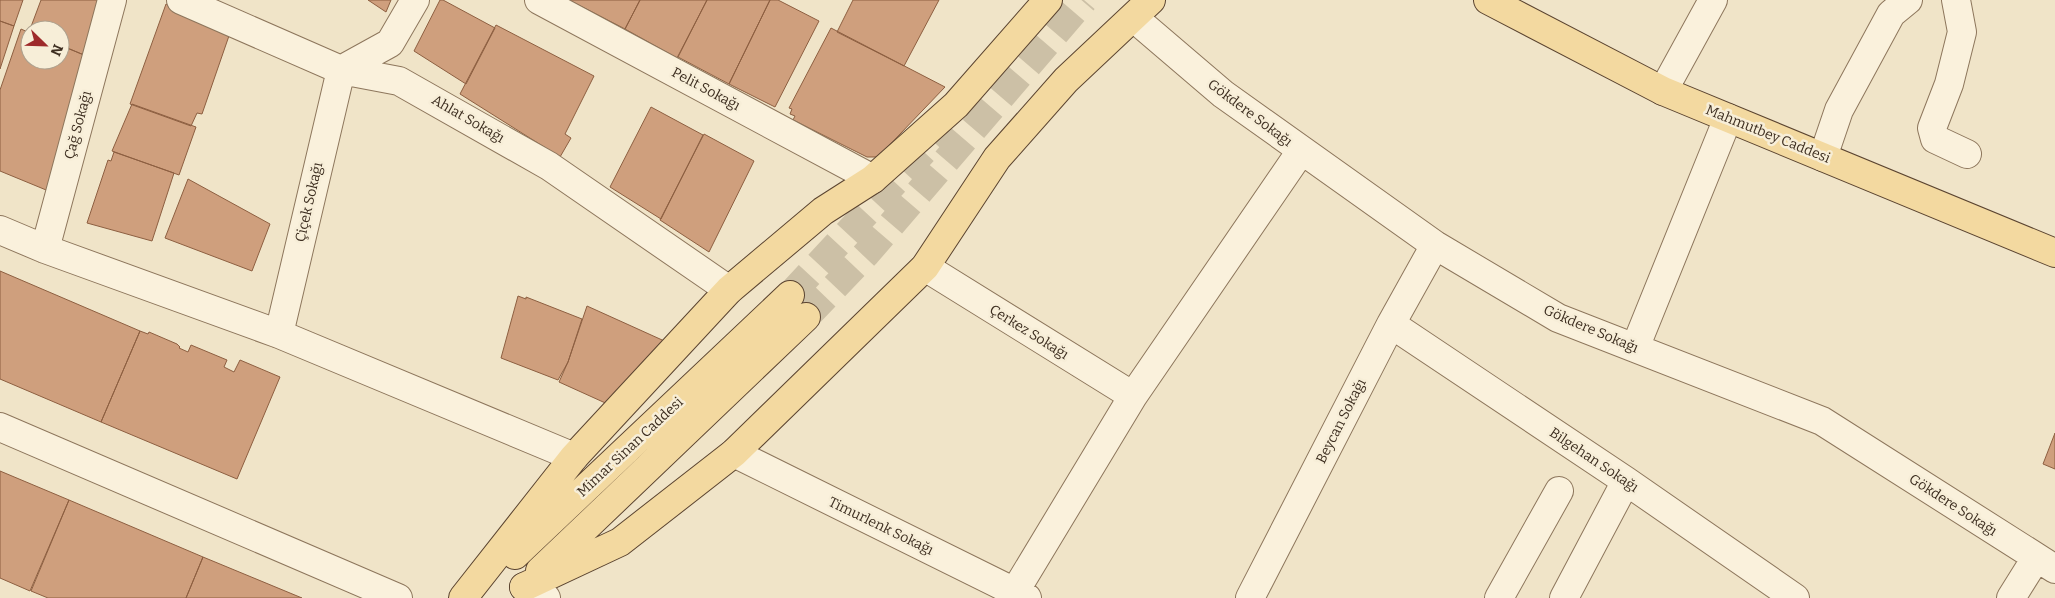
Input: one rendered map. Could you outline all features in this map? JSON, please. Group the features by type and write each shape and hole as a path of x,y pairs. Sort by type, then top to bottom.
{"main road":[{"path":"463,598 574,457 729,290 823,211 873,179 956,105 1048,0"},
{"name":"Mahmutbey Caddesi","path":"1488,0 1663,91 2055,253"},
{"path":"527,594 620,542 734,453 925,267 997,158 1066,80 1143,6"},
{"name":"Mimar Sinan Caddesi","path":"469,598 790,295"},
{"name":"Mimar Sinan Caddesi","path":"527,594 806,317"}],"street":[{"name":"Çağ Sokağı","path":"45,249 112,0"},
{"name":"Ahlat Sokağı","path":"181,0 341,70 399,80 550,166 729,290"},
{"path":"341,70 390,43 415,0"},
{"name":"Pelit Sokağı","path":"539,0 873,179"},
{"path":"1663,91 1713,0"},
{"path":"1822,157 1839,110 1891,14 1908,0"},
{"path":"1956,0 1962,32 1949,84 1932,128 1935,139 1967,154"},
{"name":"Gökdere Sokağı","path":"1143,6 1223,94 1435,245 1558,318 1822,421 2046,563"},
{"name":"Çiçek Sokağı","path":"279,334 341,70"},
{"path":"1635,348 1728,118"},
{"path":"1017,596 1133,396 1301,151"},
{"path":"0,230 45,249 279,334 574,457"},
{"name":"Beycan Sokağı","path":"1250,598 1391,324 1435,245"},
{"name":"Çerkez Sokağı","path":"925,267 1133,396"},
{"name":"Bilgehan Sokağı","path":"1391,324 1626,481 1795,598"},
{"path":"0,427 398,598"},
{"name":"Timurlenk Sokağı","path":"734,453 1017,596"},
{"path":"1564,598 1626,481"},
{"path":"1499,598 1558,491"},
{"path":"2011,598 2046,563"}],"building":[{"path":"0,0 23,0 14,26 0,21"},
{"path":"41,0 117,0 96,60 70,49 70,20 34,20"},
{"path":"368,0 391,0 386,12"},
{"path":"440,0 495,28 466,84 414,51"},
{"path":"569,0 640,0 625,29"},
{"path":"640,0 707,0 677,58 625,29"},
{"path":"707,0 770,0 729,84 678,57"},
{"path":"770,0 778,0 819,21 775,107 729,84"},
{"path":"853,0 939,0 904,66 837,32"},
{"path":"166,4 231,30 202,114 197,113 191,126 130,104"},
{"path":"0,21 14,26 0,69"},
{"path":"496,25 594,76 565,134 571,138 560,157 460,94"},
{"path":"831,28 945,87 878,157 867,157 793,120 795,116 790,114 792,109 789,108"},
{"path":"20,32 20,70 70,70 70,49 96,60 51,192 0,171 0,90"},
{"path":"132,104 196,127 179,175 112,151"},
{"path":"651,107 703,135 661,219 610,187"},
{"path":"704,134 754,161 709,252 660,220"},
{"path":"114,152 174,173 152,241 87,223 108,160 111,161"},
{"path":"188,179 270,224 252,271 165,238"},
{"path":"0,271 140,331 101,422 0,379"},
{"path":"518,296 526,299 526,297 582,319 568,362 558,380 501,358"},
{"path":"587,306 671,344 612,406 559,382 568,362"},
{"path":"140,331 148,334 149,332 177,344 179,348 188,352 191,345 227,360 224,367 234,372 240,360 280,377 237,479 101,422"},
{"path":"2055,433 2055,469 2043,464"},
{"path":"0,471 69,500 30,591 0,578"},
{"path":"69,500 203,557 186,598 48,598 31,591"},
{"path":"203,557 302,598 186,598"}],"tunnel":[{"path":"806,317 867,253 1084,0"},
{"path":"790,295 948,125"}]}
